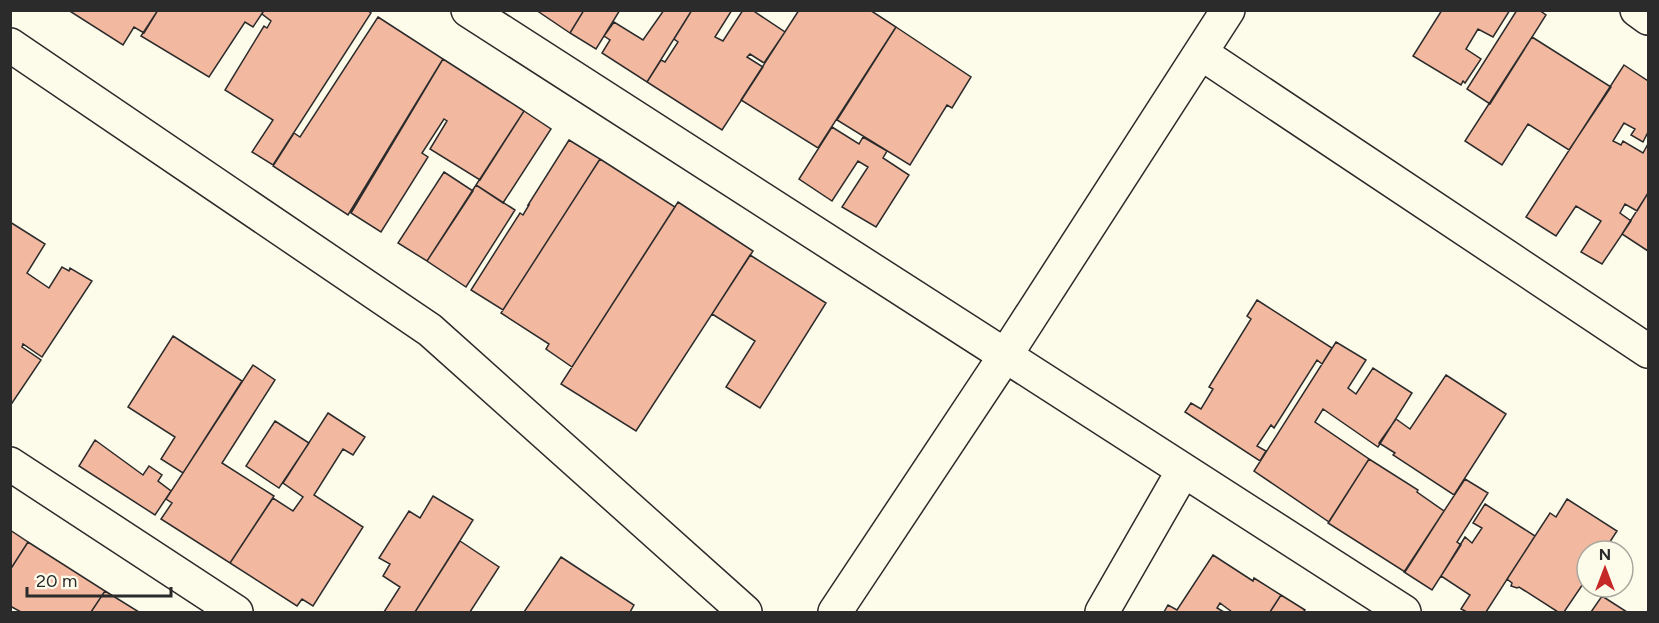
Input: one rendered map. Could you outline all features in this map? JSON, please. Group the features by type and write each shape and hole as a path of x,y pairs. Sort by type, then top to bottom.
{"street":[{"path":"468,10 1404,612"},
{"path":"835,612 1005,356 1228,10"},
{"path":"1637,10 1648,18"},
{"path":"10,45 430,330 745,612"},
{"path":"1201,53 1648,351"},
{"path":"10,464 236,612"},
{"path":"1102,612 1183,471"}],"building":[{"path":"68,10 158,10 144,33 134,27 123,45"},
{"path":"158,10 261,10 263,12 253,27 245,22 209,77 141,36"},
{"path":"264,10 367,10 371,13 273,165 252,152 273,120 225,90 264,26 267,28 271,21 262,14"},
{"path":"536,10 584,10 570,33"},
{"path":"584,10 620,10 596,49 570,33"},
{"path":"664,10 692,10 647,82 602,53 610,40 604,36 614,22 643,40"},
{"path":"692,10 732,10 715,37 723,41 743,10 752,10 785,32 764,63 750,54 747,57 763,67 722,130 647,82 661,60 665,62 678,42 674,39"},
{"path":"799,10 870,10 896,27 818,148 741,100"},
{"path":"1442,10 1510,10 1493,37 1478,29 1466,49 1481,59 1465,83 1463,81 1461,85 1413,56"},
{"path":"1517,10 1539,10 1546,15 1490,104 1467,89"},
{"path":"378,17 443,59 348,215 273,166 294,133 300,137"},
{"path":"896,27 971,77 952,108 947,105 910,165 837,120"},
{"path":"1532,37 1611,87 1569,150 1528,124 1502,165 1465,141"},
{"path":"443,59 524,111 480,180 430,149 447,121 444,119 422,153 428,157 381,232 351,213"},
{"path":"1624,65 1648,81 1648,132 1643,142 1631,135 1635,129 1624,123 1613,141 1621,145 1623,141 1643,153 1648,144 1648,193 1637,211 1625,204 1620,213 1631,221 1602,264 1581,252 1601,221 1576,206 1556,236 1526,217"},
{"path":"524,111 551,129 503,203 476,185"},
{"path":"832,127 859,144 863,137 887,151 883,158 909,175 876,227 842,207 868,167 858,161 832,201 799,179"},
{"path":"569,140 600,159 503,310 471,290 520,213 523,215"},
{"path":"600,159 675,207 572,367 546,349 549,344 501,313"},
{"path":"444,172 473,191 427,261 398,243"},
{"path":"476,185 515,210 466,287 427,261"},
{"path":"1648,193 1648,251 1622,234"},
{"path":"678,202 753,251 636,431 561,384"},
{"path":"10,222 45,244 27,273 49,288 62,267 69,271 70,268 92,281 42,357 23,344 22,347 41,360 10,406"},
{"path":"750,255 826,303 760,408 726,387 755,341 712,314"},
{"path":"1257,300 1332,348 1322,364 1317,360 1274,428 1271,425 1257,446 1266,451 1260,461 1185,412 1191,403 1201,409 1213,389 1209,387 1251,319 1247,316"},
{"path":"173,336 242,381 183,473 161,459 175,437 128,407"},
{"path":"1336,342 1366,360 1348,388 1356,394 1373,368 1412,393 1378,447 1323,409 1315,422 1369,459 1329,522 1254,471"},
{"path":"253,365 275,380 222,463 274,496 230,563 161,519 172,503 166,499"},
{"path":"1446,375 1506,414 1454,495 1393,455 1395,453 1379,443 1396,419 1410,429"},
{"path":"328,413 365,437 353,455 343,449 314,495 363,527 313,606 302,599 297,606 230,563 273,498 293,511 303,497 283,483"},
{"path":"275,421 309,443 279,488 246,466"},
{"path":"95,440 143,475 149,466 162,475 158,481 171,491 155,515 79,466"},
{"path":"1369,459 1418,490 1417,492 1444,511 1405,572 1328,523"},
{"path":"1465,479 1488,493 1457,542 1461,545 1432,590 1404,572"},
{"path":"433,496 473,520 415,612 384,612 400,587 383,576 390,564 379,558 409,511 420,518"},
{"path":"1567,499 1617,531 1612,539 1575,539 1575,596 1564,612 1558,612 1519,587 1511,586 1512,583 1507,579 1550,513 1556,517"},
{"path":"1485,504 1535,536 1486,612 1467,612 1461,609 1470,595 1441,576 1465,537 1472,543 1482,528 1473,523"},
{"path":"10,530 28,542 10,570"},
{"path":"460,541 499,567 470,612 415,612"},
{"path":"28,542 105,591 91,612 21,612 10,606 10,570"},
{"path":"1213,555 1253,581 1254,578 1281,595 1270,612 1232,612 1220,603 1217,608 1224,612 1164,612 1168,605 1177,610"},
{"path":"561,557 634,605 630,612 524,612"},
{"path":"105,591 139,612 91,612"},
{"path":"1281,595 1305,610 1303,612 1270,612"},
{"path":"1600,599 1607,599 1627,612 1591,612"}]}
